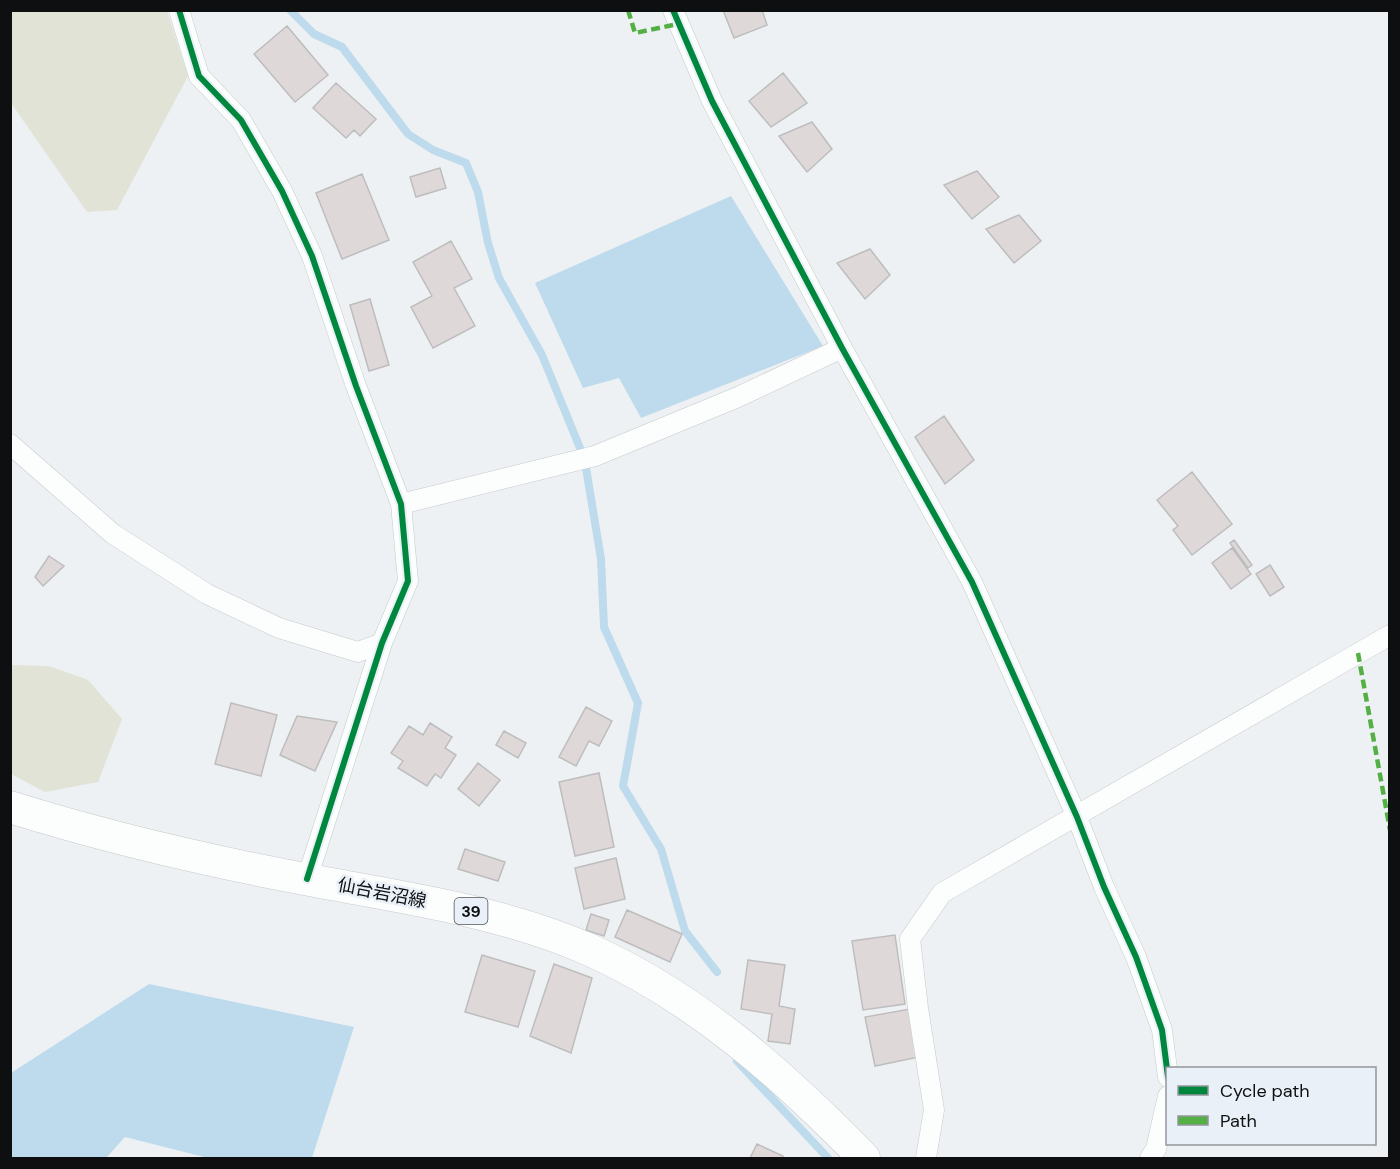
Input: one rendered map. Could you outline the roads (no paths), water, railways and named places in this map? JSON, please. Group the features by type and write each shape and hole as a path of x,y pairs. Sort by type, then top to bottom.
{"main road":[{"name":"仙台岩沼線","path":"10,807 148,847 451,906 509,921 600,955 652,982 747,1048 803,1095 864,1158"}],"street":[{"path":"179,10 199,76 241,120 282,191 307,245 401,504 408,581 382,644 307,879"},
{"path":"674,10 712,101 842,348 972,582 1077,817 1104,887 1136,957 1162,1030 1166,1068"},
{"path":"401,504 595,456 738,397 842,348"},
{"path":"10,444 113,534 207,594 279,628 358,652 382,644"},
{"path":"926,1158 934,1110 910,939 942,892 1038,836 1077,817 1389,635"},
{"path":"1150,1158 1156,1149 1166,1101"}],"water":[{"path":"731,196 823,346 641,418 619,378 583,388 535,283"},
{"path":"149,984 354,1027 312,1158 208,1158 125,1137 106,1158 11,1158 11,1073"}],"waterway":[{"path":"290,10 314,34 342,47 408,134 433,150 466,163 478,192 488,243 499,278 542,355 580,448"},
{"path":"586,468 601,559 604,627 638,703 623,786 661,849 685,931 717,972"},
{"path":"737,1061 828,1158"}]}
